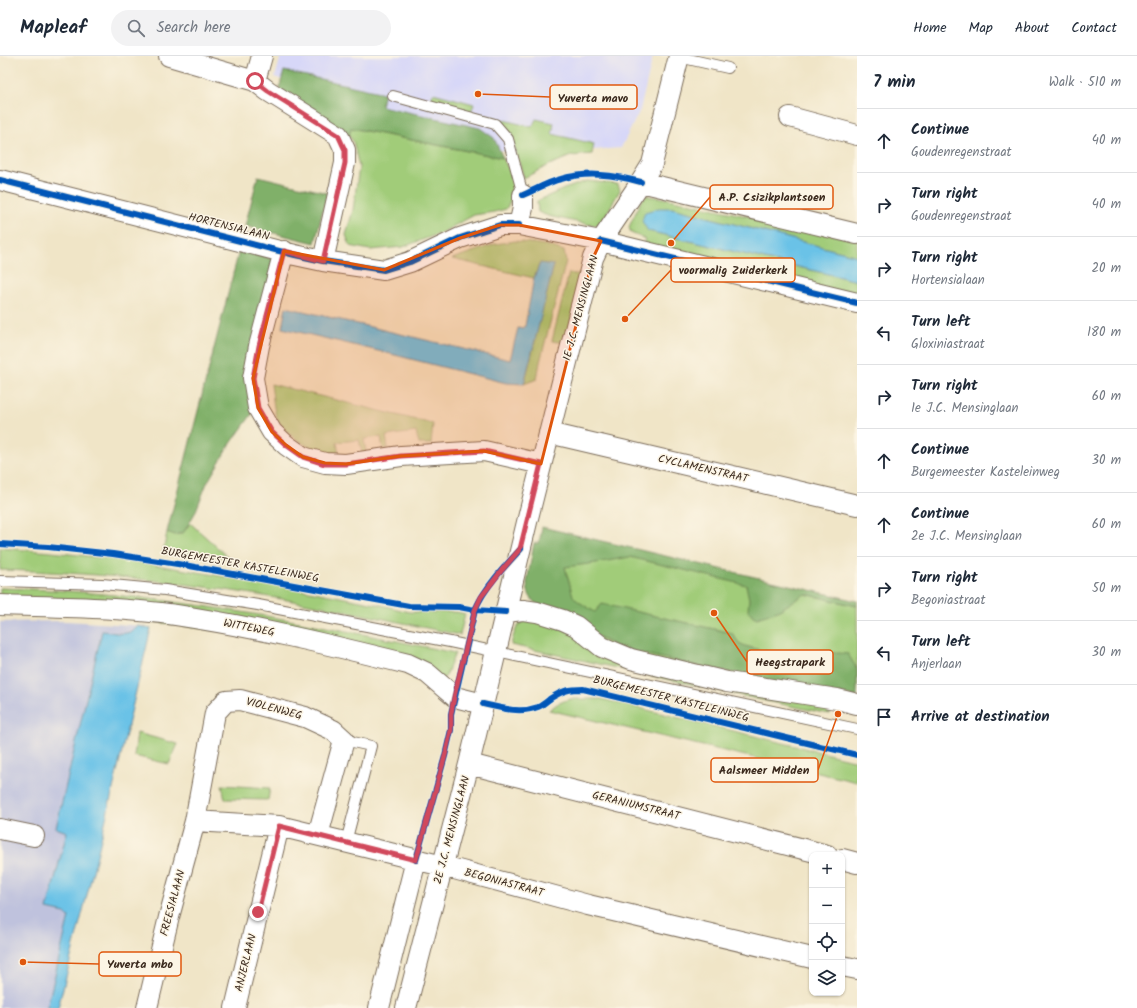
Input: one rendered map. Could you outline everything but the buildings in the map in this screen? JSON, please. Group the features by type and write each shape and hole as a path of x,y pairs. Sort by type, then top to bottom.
{"street":[{"path":"169,56 255,81 268,91 338,135 345,150 345,163 323,261"},
{"path":"255,81 262,56"},
{"name":"1E J.C. MENSINGLAAN","path":"496,652 541,464 593,258 601,241 652,164 679,56"},
{"path":"790,117 857,135"},
{"name":"HORTENSIALAAN","path":"0,180 323,261 384,270 410,262 460,238 493,227 500,225 520,225 601,241 857,303"},
{"path":"641,182 857,234"},
{"path":"520,225 523,208 523,195"},
{"path":"284,251 259,346 253,378 258,408 272,432 286,445 303,457 325,464 346,464 401,456 484,451 541,464"},
{"name":"CYCLAMENSTRAAT","path":"549,433 857,505"},
{"name":"WITTEWEG","path":"0,606 107,609 175,615 250,627 408,664 427,673 454,697 483,704"},
{"path":"506,612 523,610 537,612 564,620 580,629 602,647 631,659 727,682 837,699 857,704"},
{"name":"2E J.C. MENSINGLAAN","path":"406,1008 469,764 496,652"},
{"name":"VIOLENWEG","path":"195,821 214,713 226,701 240,700 305,717 333,730 344,740"},
{"path":"318,835 344,740"},
{"name":"GERANIUMSTRAAT","path":"469,764 815,852"},
{"name":"BEGONIASTRAAT","path":"195,821 279,826 443,866 588,905 809,957"},
{"name":"FREESIALAAN","path":"148,1008 169,917 195,821"},
{"name":"ANJERLAAN","path":"235,1008 279,826"},
{"path":"0,829 34,836"},
{"path":"379,1008 416,860"},
{"path":"845,860 857,863"},
{"path":"845,967 857,969"}],"lane":[{"path":"679,56 728,68"},
{"path":"393,96 495,124 508,138 523,195"},
{"name":"BURGEMEESTER KASTELEINWEG","path":"0,581 102,584 258,604 496,652 857,728"},
{"path":"344,740 371,746 346,842"}],"highlighted area":[{"path":"500,225 519,225 601,241 593,258 541,464 484,451 401,456 346,464 325,463 303,457 286,445 272,432 258,408 253,378 284,251 384,270 460,238"}],"shaded area":[{"path":"281,56 653,56 640,110 621,148 580,151 543,160 367,117 275,77"},
{"path":"67,621 145,626 129,668 53,1008 0,1008 0,622"}],"green space":[{"path":"284,71 384,93 381,106 480,128 494,138 503,158 351,128 349,136 279,89"},
{"path":"433,93 474,104 471,112 532,127 536,119 554,123 552,134 594,144 592,154 571,156 524,178 510,132 498,122 430,104"},
{"path":"351,128 503,158 513,178 515,188 511,201 506,209 474,215 441,233 403,247 370,250 350,246 346,235 353,210 359,167 353,141 349,136"},
{"path":"258,176 327,193 315,243 245,226"},
{"path":"587,181 618,184 620,190 604,218 596,226 548,216 538,212 537,201"},
{"path":"648,194 647,196 664,198 857,240 857,256 672,208 648,231 857,281 857,298 643,245 645,239 631,233 629,227 641,201"},
{"path":"515,241 546,245 564,251 566,261 537,379 524,384 535,341 540,263 534,278 452,259 495,244"},
{"path":"240,247 274,260 252,414 227,449 207,483 195,513 184,532 175,535 167,532"},
{"path":"569,273 581,275 566,343 552,341"},
{"path":"271,384 433,424 431,444 419,444 416,432 386,436 388,448 383,449 381,437 364,439 366,452 362,453 359,440 337,442 339,455 320,452 297,440 286,431 278,421 273,403"},
{"path":"190,523 228,557 163,553 167,532 181,534"},
{"path":"542,527 857,601 857,606 805,594 778,611 757,618 748,610 749,599 746,585 630,557 565,567 573,596 579,602 595,612 602,604 732,633 739,643 745,646 798,659 819,651 848,654 857,669 857,697 786,685 621,649 535,603 527,588 527,582 534,543 539,543"},
{"path":"545,532 857,606 857,691 733,666 535,593"},
{"path":"0,548 133,561 309,591 409,612 457,612 465,614 460,635 309,604 226,590 162,581 97,575 0,570"},
{"path":"0,588 58,590 115,595 229,610 342,630 455,653 446,676 442,679 412,658 0,600"},
{"path":"529,619 832,705 829,714 511,645 518,626"},
{"path":"569,699 602,699 857,761 857,782 549,710 557,704"},
{"path":"137,733 178,744 169,764 134,756"},
{"path":"222,785 270,788 268,800 225,799"}],"water":[{"path":"659,208 672,208 857,256 857,281 648,231 642,221 645,212"},
{"path":"540,263 554,265 524,384 506,383 282,328 286,307 510,360 518,328 523,329 525,326 534,278"},
{"path":"137,626 151,628 99,848 58,1008 47,1008 69,917 65,913 47,909 67,832 56,828 102,631 126,633 134,630"}],"cycle path":[{"path":"523,195 556,180 581,175 621,177 641,182"},
{"path":"0,180 295,255 323,261 384,270 410,262 460,238 500,225 519,225"},
{"path":"601,241 857,303"},
{"path":"0,544 48,547 113,554 184,565 409,606 459,607 475,610 506,612"},
{"path":"416,860 445,756 451,730 451,714 475,610 489,586 521,549"},
{"path":"483,704 511,710 531,709 540,706 563,692 583,689 857,755"}],"place":[{"name":"Yuverta mavo","path":"478,94"},
{"name":"A.P. Csizikplantsoen","path":"671,243"},
{"name":"voormalig Zuiderkerk","path":"625,319"},
{"name":"Heegstrapark","path":"714,613"},
{"name":"Aalsmeer Midden","path":"838,714"},
{"name":"Yuverta mbo","path":"23,962"}],"route":[{"path":"255,81 268,91 338,135 345,150 345,163 323,261 284,251 259,346 253,378 258,408 272,432 286,445 303,457 325,464 346,464 401,456 457,451 484,451 508,455 541,464 520,549 481,597 475,610 464,661 454,697 451,714 451,730 445,756 416,860 279,826 258,912"}]}
